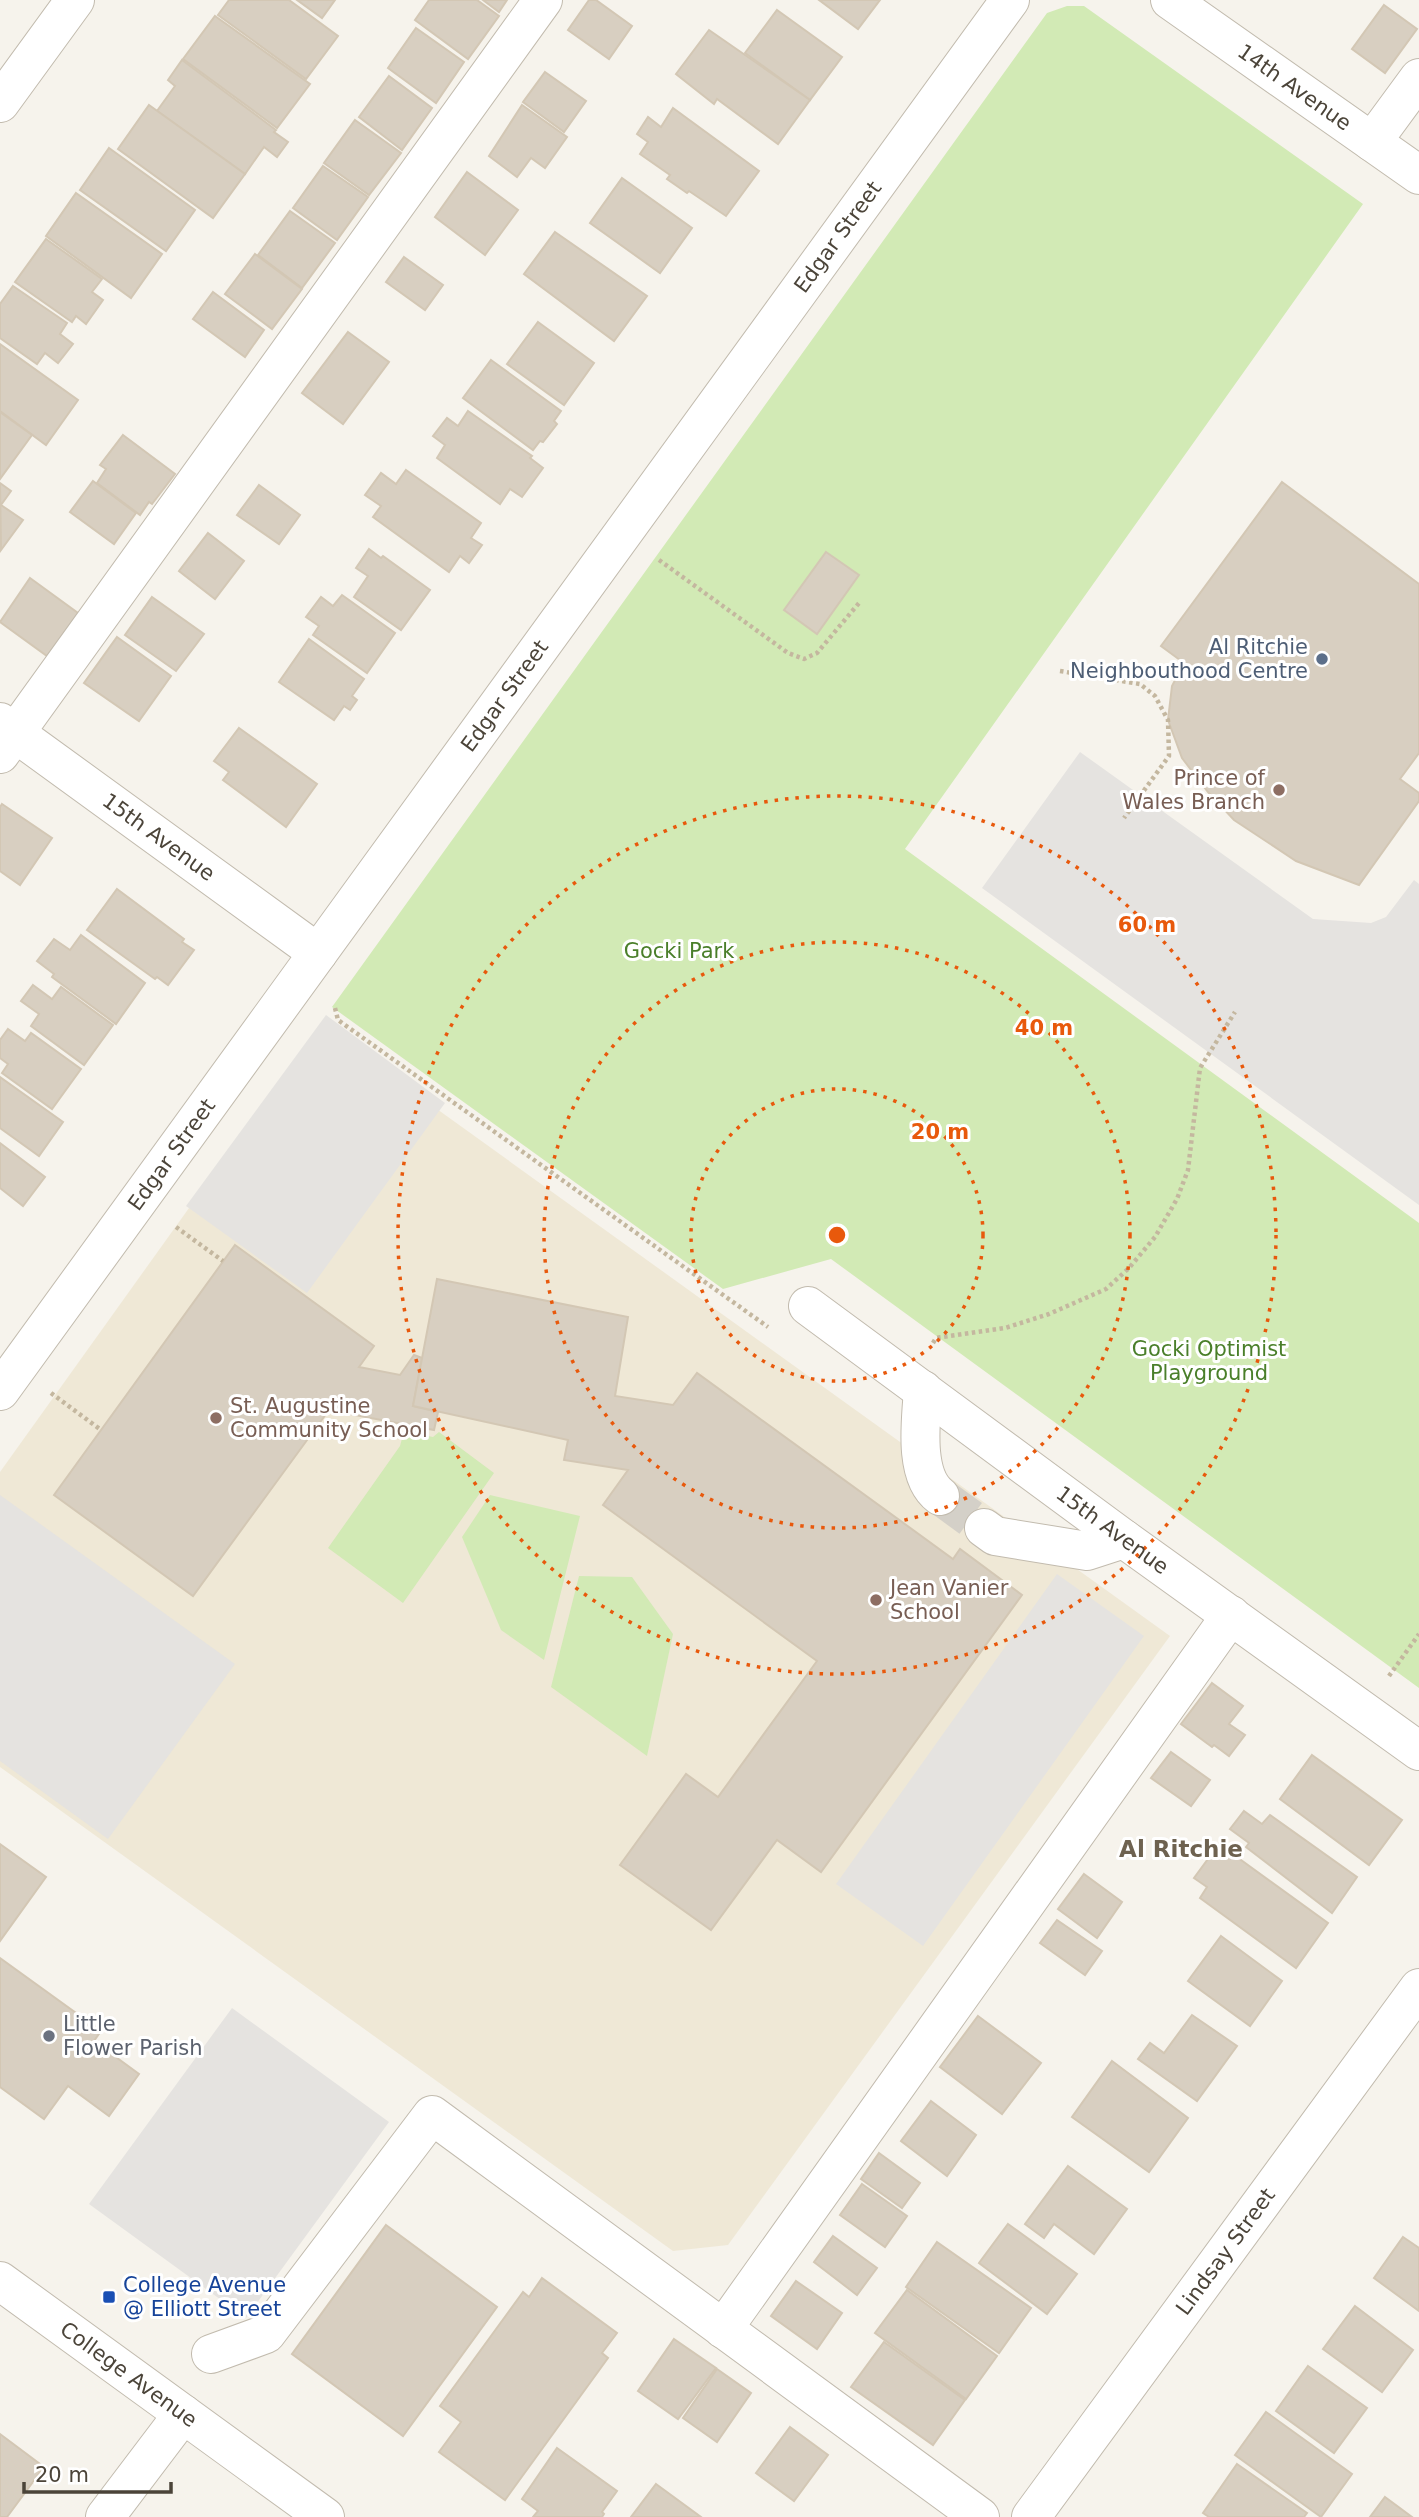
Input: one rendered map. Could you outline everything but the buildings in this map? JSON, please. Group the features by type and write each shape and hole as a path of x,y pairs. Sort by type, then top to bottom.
{"street":[{"path":"0,103 75,0"},
{"path":"5,736 543,0"},
{"name":"Edgar Street","path":"8,1379 1010,0"},
{"name":"14th Avenue","path":"1170,0 1419,175"},
{"path":"1372,142 1419,78"},
{"name":"15th Avenue","path":"5,736 318,953"},
{"name":"15th Avenue","path":"808,1306 1124,1539 1419,1751"},
{"path":"916,1384 923,1466 933,1491 940,1496"},
{"path":"984,1528 995,1536 1087,1551 1124,1539"},
{"path":"723,2329 1231,1615"},
{"name":"Lindsay Street","path":"1031,2517 1419,1988"},
{"path":"211,2354 266,2334 432,2115 980,2517"},
{"name":"College Avenue","path":"0,2281 325,2517"},
{"path":"105,2517 183,2414"}],"path":[{"path":"623,534 788,653 804,659 817,653 859,603"},
{"path":"1059,671 1140,684 1155,696 1168,720 1168,756 1124,818"},
{"path":"318,953 338,1020 771,1329 808,1306"},
{"path":"916,1384 936,1338 1005,1328 1049,1314 1106,1289 1129,1268 1155,1237 1177,1199 1188,1170 1200,1068 1235,1012"},
{"path":"139,1200 223,1261"},
{"path":"8,1379 101,1430"}],"shaded area":[{"path":"1080,752 1313,919 1371,923 1386,917 1414,880 1419,884 1419,1205 982,888"},
{"path":"326,1015 445,1103 307,1293 186,1206"},
{"path":"320,1025 1170,1636 728,2245 673,2251 0,1767 0,1472"},
{"path":"0,1495 235,1664 108,1839 0,1761"},
{"path":"1057,1574 1144,1636 923,1946 836,1884"},
{"path":"232,2008 389,2122 246,2318 89,2204"}],"green space":[{"name":"Gocki Park","path":"1067,6 1084,6 1363,204 905,849 1419,1223 1419,1688 831,1259 723,1289 332,1007 1047,13"},
{"path":"404,1431 433,1437 439,1432 494,1473 403,1603 328,1548 400,1446"},
{"path":"490,1495 580,1516 544,1660 501,1630 462,1537"},
{"path":"579,1576 632,1577 673,1634 647,1756 551,1687"}],"tunnel":[{"path":"940,1496 984,1528"}],"place":[{"name":"Al Ritchie Neighbouthood Centre","path":"1322,659"},
{"name":"Prince of Wales Branch","path":"1279,790"},
{"name":"St. Augustine Community School","path":"216,1418"},
{"name":"Jean Vanier School","path":"876,1600"},
{"name":"Little Flower Parish","path":"49,2036"},
{"name":"College Avenue @ Elliott Street","path":"109,2297"}],"district":[{"name":"Al Ritchie","path":"1181,1849"}],"park label":[{"name":"Gocki Optimist Playground","path":"1209,1361"}]}
